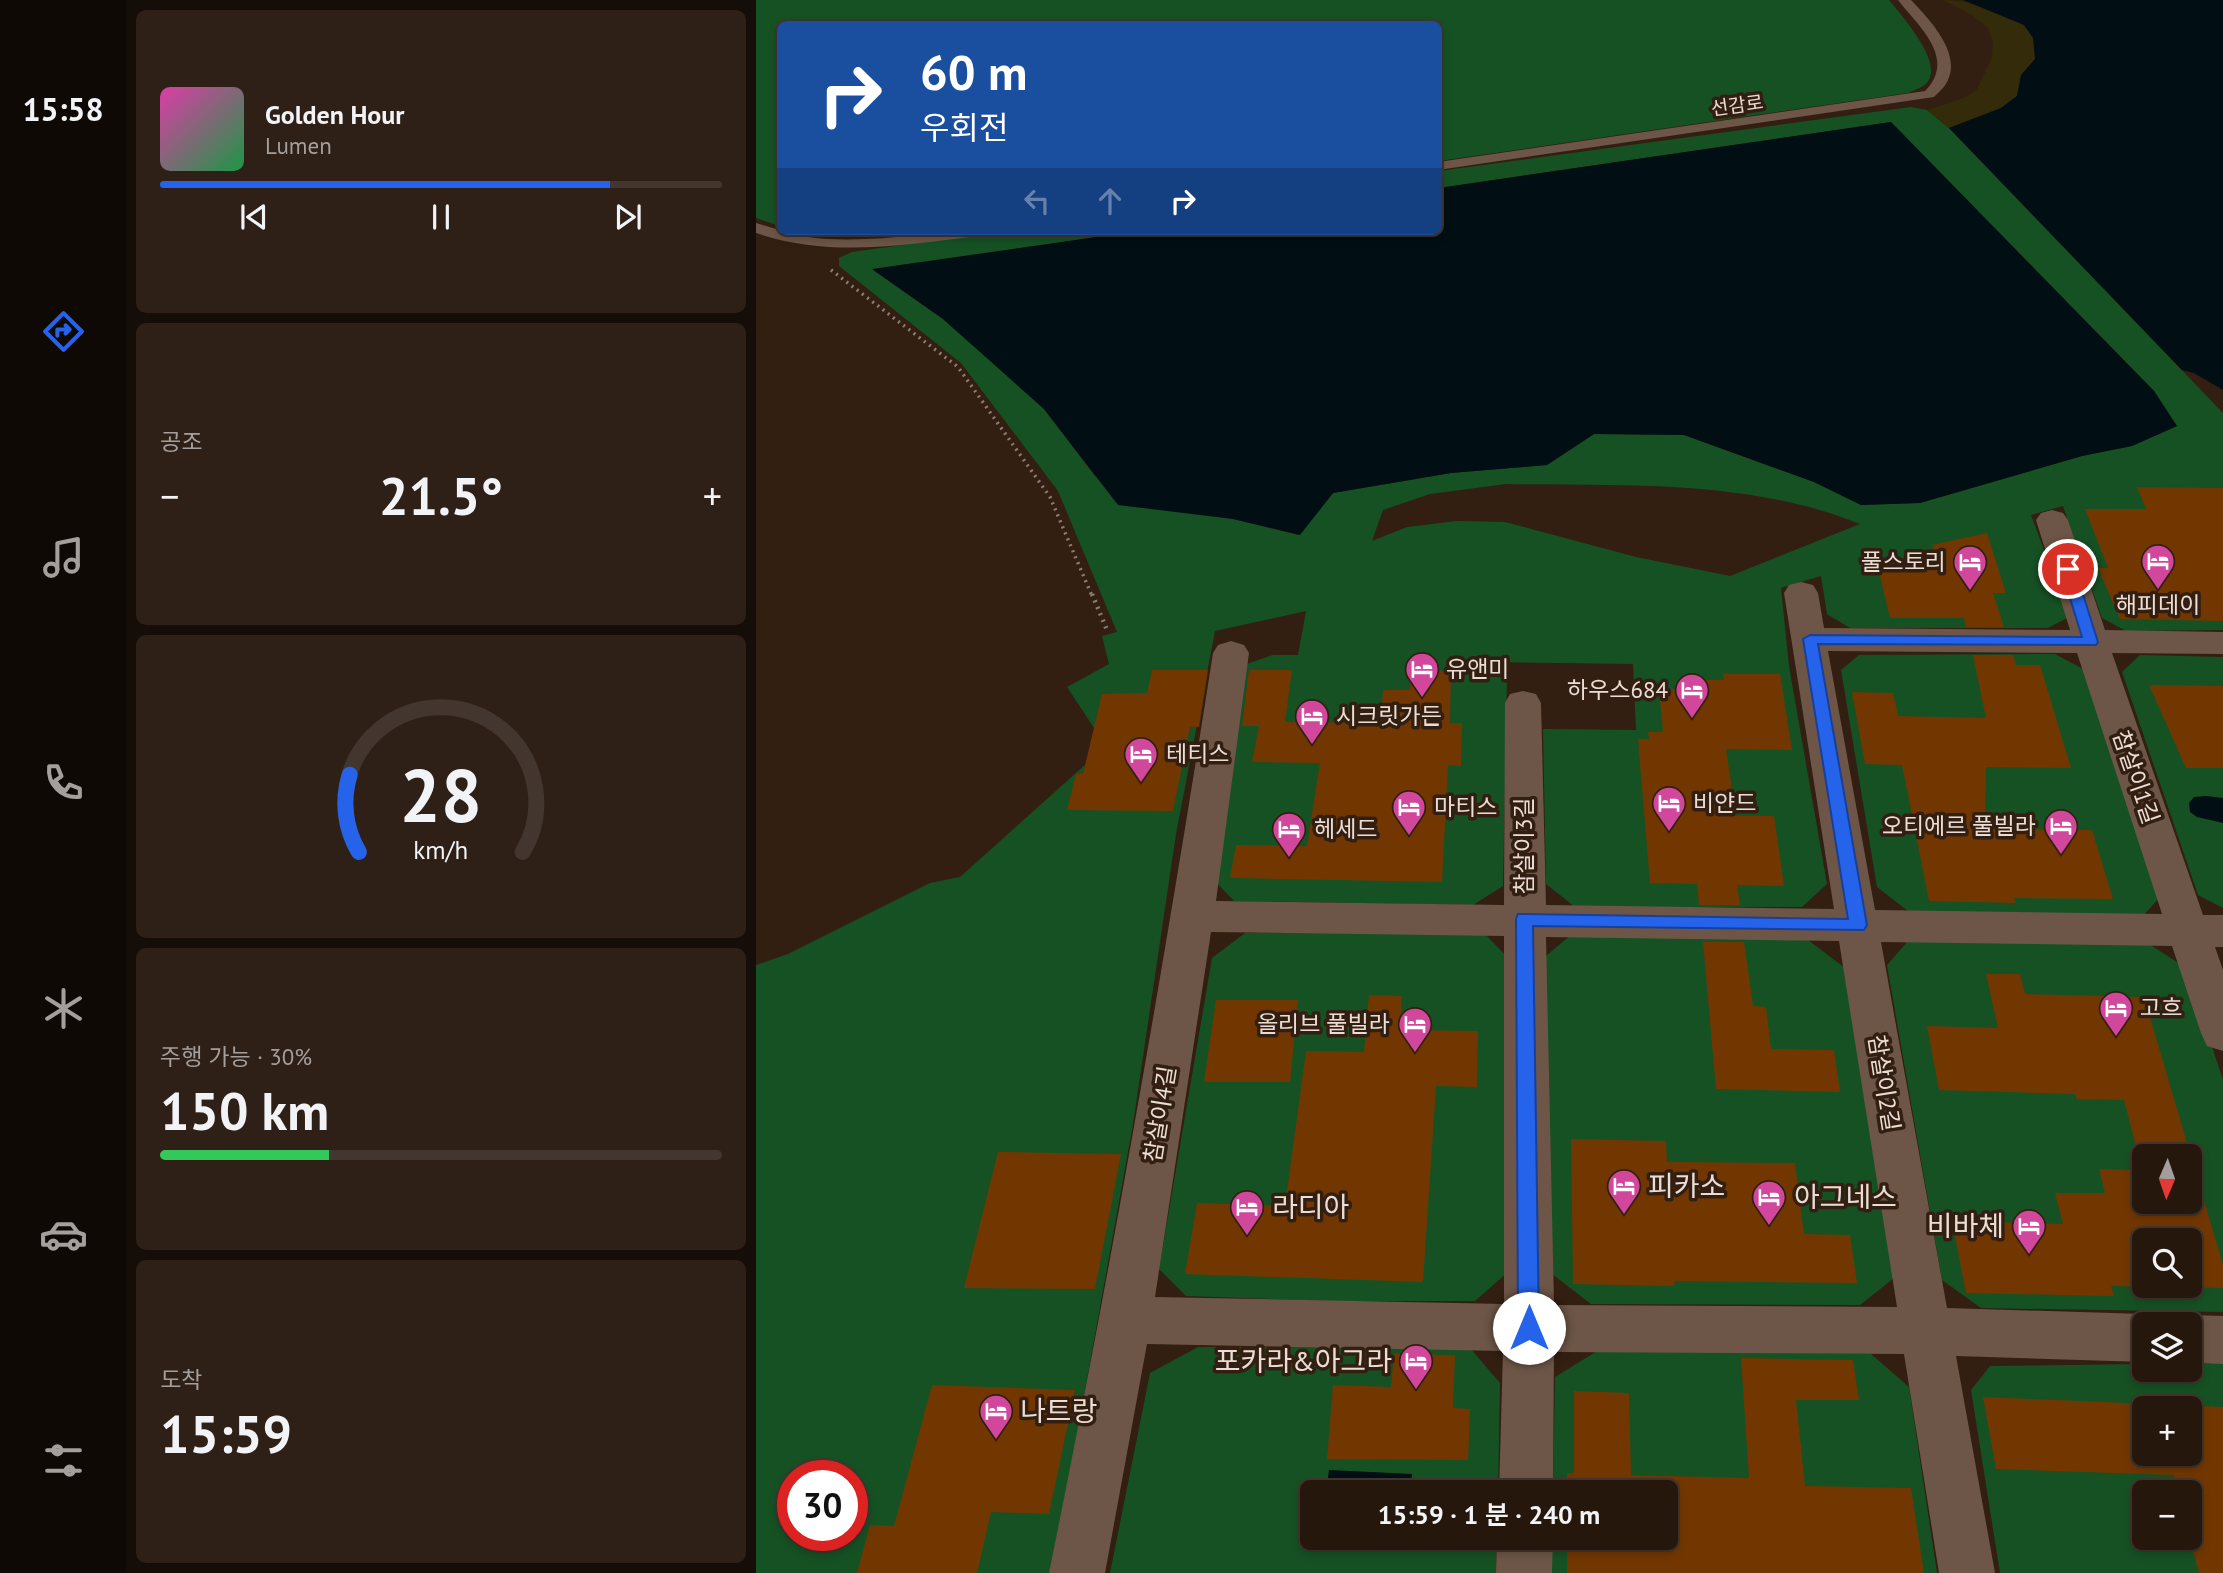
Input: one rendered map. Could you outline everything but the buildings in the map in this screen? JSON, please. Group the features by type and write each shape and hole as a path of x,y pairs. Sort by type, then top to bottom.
{"street":[{"name":"참살이1길","path":"2052,520 2091,642 2205,931 2223,1034"},
{"name":"참살이2길","path":"1801,593 1966,1573"},
{"path":"1810,639 2223,643"},
{"name":"참살이4길","path":"1077,1573 1126,1320 1193,916 1231,653"},
{"name":"참살이3길","path":"1523,703 1529,1328 1526,1480"},
{"path":"1193,916 2205,931"},
{"path":"1126,1320 1529,1328 1925,1331 2132,1338"},
{"path":"2202,1339 2223,1340"},
{"path":"1524,1573 1525,1550"}],"lane":[{"name":"선감로","path":"1442,165 1929,94 1941,82 1944,68 1932,30 1904,0"},
{"path":"756,228 770,234 815,242 861,243 939,235"}],"path":[{"path":"815,242 830,269 958,367 1050,497 1107,630"}],"green space":[{"path":"756,0 1889,0 1924,48 1931,69 1926,83 1908,93 1442,161 1442,21 777,21 777,225 756,218"},
{"path":"1911,107 1927,110 1949,128 2223,413 2223,630 2126,631 2102,618 2063,506 2031,515 2069,617 2048,628 1850,628 1827,614 1821,576 1781,588 1789,666 1827,884 1802,907 1575,907 1546,884 1543,729 1636,730 1633,664 1484,662 1507,677 1503,886 1473,905 1234,901 1214,880 1247,664 1273,655 1298,655 1306,611 1215,631 1176,834 1133,1124 1052,1573 756,1573 756,965 788,954 930,883 960,877 1106,746 1067,687 1109,664 1102,636 1117,632 1058,491 961,363 839,266 839,258 852,252 974,235 1111,235 873,270 943,319 1044,409 1095,476 1233,519 1299,535 1333,493 1451,473 1547,465 1594,434 1684,435 1814,482 1861,505 1920,503 2082,456 2132,446 2177,426 2154,391 1891,122 1442,188 1442,171","holes":["1506,484 1685,488 1774,499 1818,509 1860,524 1730,576 1636,557 1505,522 1457,521 1407,527 1372,541 1383,510 1430,494"]},
{"path":"2055,654 2085,670 2160,897 2143,916 1908,911 1877,887 1841,670 1859,655"},
{"path":"2140,655 2223,657 2223,908 2198,895 2122,672"},
{"path":"1245,933 1486,935 1509,959 1509,1271 1475,1301 1330,1301 1186,1296 1159,1269 1212,958"},
{"path":"1572,934 1808,940 1845,968 1894,1278 1860,1305 1591,1304 1552,1274 1540,961"},
{"path":"1908,941 2149,944 2186,968 2223,1080 2223,1312 1981,1308 1942,1280 1887,965"},
{"path":"1198,1347 1469,1347 1500,1383 1498,1480 1300,1480 1300,1550 1497,1550 1496,1573 1110,1573 1150,1373"},
{"path":"1599,1350 1871,1354 1909,1387 1937,1573 1551,1573 1552,1550 1678,1550 1678,1480 1553,1480 1555,1377"},
{"path":"2132,1364 2132,1382 2202,1382 2202,1364 2223,1364 2223,1573 2000,1573 1971,1390 1990,1366"}],"sand":[{"path":"1943,0 1979,6 2006,15 2027,29 2033,37 2035,51 2035,59 2021,75 2017,96 2001,108 1949,128 1927,110 1976,91 1992,58 1993,42 1988,28 1972,15"}],"shaded area":[{"path":"1963,0 2223,0 2223,390 2194,373 2182,370 1949,128 2001,108 2017,96 2021,75 2035,59 2033,38 2024,25"},
{"path":"1891,122 2154,391 2177,426 2132,446 2082,456 1920,503 1861,505 1814,482 1684,435 1594,434 1547,465 1451,473 1333,493 1300,535 1233,519 1118,505 1044,409 943,319 872,269 1111,235 1442,235 1442,188"},
{"path":"2194,797 2223,798 2223,823 2197,817 2190,812 2189,803"},
{"path":"1329,1470 1412,1474 1411,1480 1328,1480"}],"place":[{"name":"해피데이","path":"2158,591"},
{"name":"풀스토리","path":"1970,592"},
{"name":"유앤미","path":"1422,699"},
{"name":"하우스684","path":"1692,720"},
{"name":"시크릿가든","path":"1312,746"},
{"name":"테티스","path":"1141,784"},
{"name":"비얀드","path":"1669,833"},
{"name":"마티스","path":"1409,837"},
{"name":"오티에르 풀빌라","path":"2061,856"},
{"name":"헤세드","path":"1289,859"},
{"name":"고흐","path":"2116,1038"},
{"name":"올리브 풀빌라","path":"1415,1054"},
{"name":"피카소","path":"1624,1216"},
{"name":"아그네스","path":"1769,1227"},
{"name":"라디아","path":"1247,1237"},
{"name":"비바체","path":"2029,1256"},
{"name":"포카라&아그라","path":"1416,1391"},
{"name":"나트랑","path":"996,1441"}],"route":[{"path":"1529,1328 1524,919 1858,925 1810,639 2091,642 2068,569"}]}
